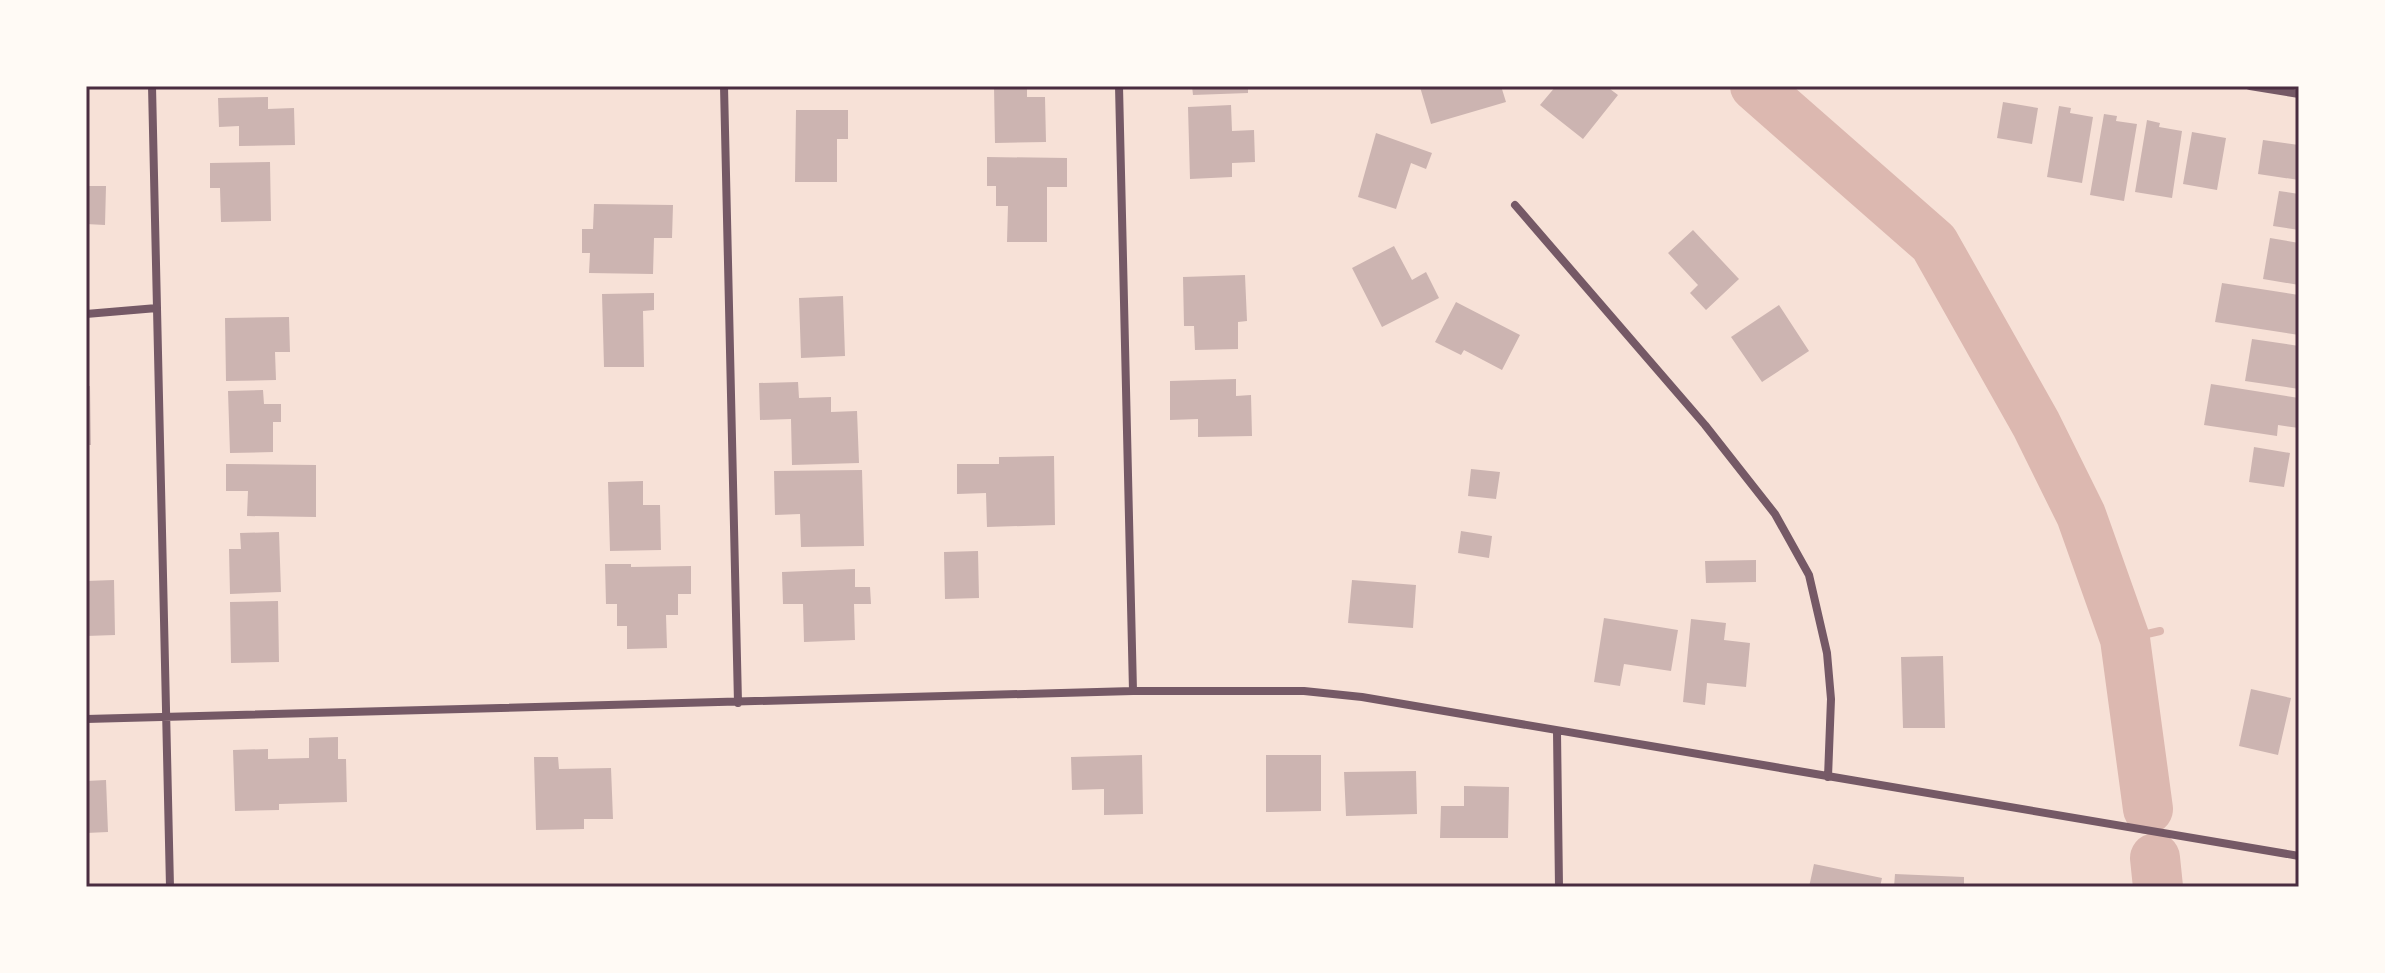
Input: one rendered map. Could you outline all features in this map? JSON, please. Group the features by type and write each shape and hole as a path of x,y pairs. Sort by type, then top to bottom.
{"street":[{"path":"152,86 170,887"},
{"path":"724,86 738,703"},
{"path":"1119,86 1133,691"},
{"path":"2250,86 2299,94"},
{"path":"1515,205 1705,425 1775,514 1809,575 1827,653 1831,699 1828,777"},
{"path":"86,314 157,308"},
{"path":"86,719 1133,691 1304,691 1362,697 2299,856"},
{"path":"1557,732 1559,887"}],"building":[{"path":"994,86 1027,86 1027,97 1045,97 1046,142 995,143"},
{"path":"1192,86 1248,86 1248,93 1193,95"},
{"path":"1422,86 1501,86 1506,102 1431,124"},
{"path":"1556,86 1606,86 1618,95 1583,139 1540,105"},
{"path":"268,97 268,109 294,108 295,145 239,146 239,126 219,127 218,98"},
{"path":"2003,102 2038,108 2032,144 1997,138"},
{"path":"1231,105 1232,131 1254,130 1255,162 1232,163 1232,177 1190,179 1188,107"},
{"path":"2059,106 2071,108 2070,113 2093,117 2082,183 2047,177"},
{"path":"796,110 848,110 848,139 837,139 837,182 795,182"},
{"path":"2104,114 2117,116 2116,121 2137,124 2124,201 2090,195"},
{"path":"2147,120 2160,123 2159,127 2182,131 2172,198 2135,192"},
{"path":"2192,132 2226,138 2217,190 2183,184"},
{"path":"1376,133 1432,153 1426,169 1411,163 1396,209 1358,197"},
{"path":"2263,140 2299,145 2299,180 2258,174"},
{"path":"987,157 1067,158 1067,187 1047,187 1047,242 1007,242 1008,206 996,206 996,186 987,186"},
{"path":"270,162 271,221 221,222 220,188 210,188 210,163"},
{"path":"86,186 106,186 105,225 86,224"},
{"path":"2279,191 2299,194 2299,230 2273,226"},
{"path":"594,204 673,205 672,238 654,238 653,274 589,273 590,253 582,253 582,229 593,229"},
{"path":"1693,230 1739,279 1706,310 1690,293 1698,285 1668,253"},
{"path":"2270,238 2299,243 2299,285 2263,279"},
{"path":"1394,246 1412,280 1426,272 1439,298 1382,327 1352,268"},
{"path":"1245,275 1247,321 1238,322 1238,349 1195,350 1194,326 1184,326 1183,277"},
{"path":"2222,283 2299,295 2299,335 2215,322"},
{"path":"654,293 654,310 643,311 644,367 604,367 602,294"},
{"path":"843,296 845,356 801,358 799,298"},
{"path":"1456,302 1520,335 1502,370 1464,350 1461,355 1435,342"},
{"path":"1779,305 1809,351 1762,382 1731,337"},
{"path":"289,317 290,352 275,352 276,380 226,381 225,318"},
{"path":"2252,339 2299,346 2299,389 2245,381"},
{"path":"1236,379 1236,396 1251,395 1252,436 1198,437 1198,419 1170,420 1170,381"},
{"path":"798,382 799,398 831,397 831,412 857,411 859,463 792,465 791,419 760,420 759,383"},
{"path":"2211,384 2299,398 2299,428 2278,425 2277,436 2204,425"},
{"path":"86,386 90,386 91,445 86,445"},
{"path":"263,390 264,404 281,404 281,422 273,422 273,452 230,453 228,391"},
{"path":"2254,447 2290,453 2284,487 2249,482"},
{"path":"1054,456 1055,525 987,527 986,493 957,494 957,464 999,464 999,457"},
{"path":"226,464 316,465 316,517 247,516 248,491 226,491"},
{"path":"1471,469 1500,472 1496,499 1468,496"},
{"path":"862,470 864,546 801,547 800,514 775,515 774,471"},
{"path":"643,481 643,505 660,505 661,550 610,551 608,482"},
{"path":"1461,531 1492,536 1489,558 1458,553"},
{"path":"279,532 281,592 230,594 229,549 241,549 240,533"},
{"path":"978,551 979,598 945,599 944,552"},
{"path":"1756,560 1756,582 1706,583 1705,561"},
{"path":"605,564 691,566 691,594 678,594 678,615 666,615 667,648 627,649 627,626 617,626 617,604 606,604"},
{"path":"855,569 855,587 870,587 871,604 854,604 855,640 804,642 803,604 783,604 782,572"},
{"path":"114,580 115,635 86,636 86,581"},
{"path":"1352,580 1416,585 1413,628 1348,623"},
{"path":"278,601 279,662 231,663 230,602"},
{"path":"1604,618 1678,630 1671,671 1624,664 1620,686 1594,682"},
{"path":"1691,619 1726,623 1724,640 1750,643 1746,687 1707,683 1705,705 1683,702"},
{"path":"1943,656 1945,728 1903,728 1901,657"},
{"path":"2251,689 2291,698 2278,755 2239,746"},
{"path":"338,737 338,759 346,759 347,802 279,804 279,810 235,811 233,750 268,749 268,759 309,758 309,738"},
{"path":"1142,755 1143,814 1104,815 1104,789 1072,790 1071,757"},
{"path":"1266,755 1321,755 1321,811 1266,812"},
{"path":"534,757 558,757 559,769 611,768 613,819 584,819 584,829 536,830"},
{"path":"1416,771 1417,814 1346,816 1344,772"},
{"path":"106,780 108,832 86,833 86,781"},
{"path":"1464,786 1509,787 1508,838 1440,838 1441,806 1464,806"},
{"path":"1814,864 1882,878 1880,887 1809,887"},
{"path":"1895,874 1964,877 1964,887 1894,887"}],"waterway":[{"path":"1755,86 1934,243 2036,424 2081,515 2125,639 2148,809"},
{"path":"2125,639 2160,631"},
{"path":"2155,858 2158,887"}]}
